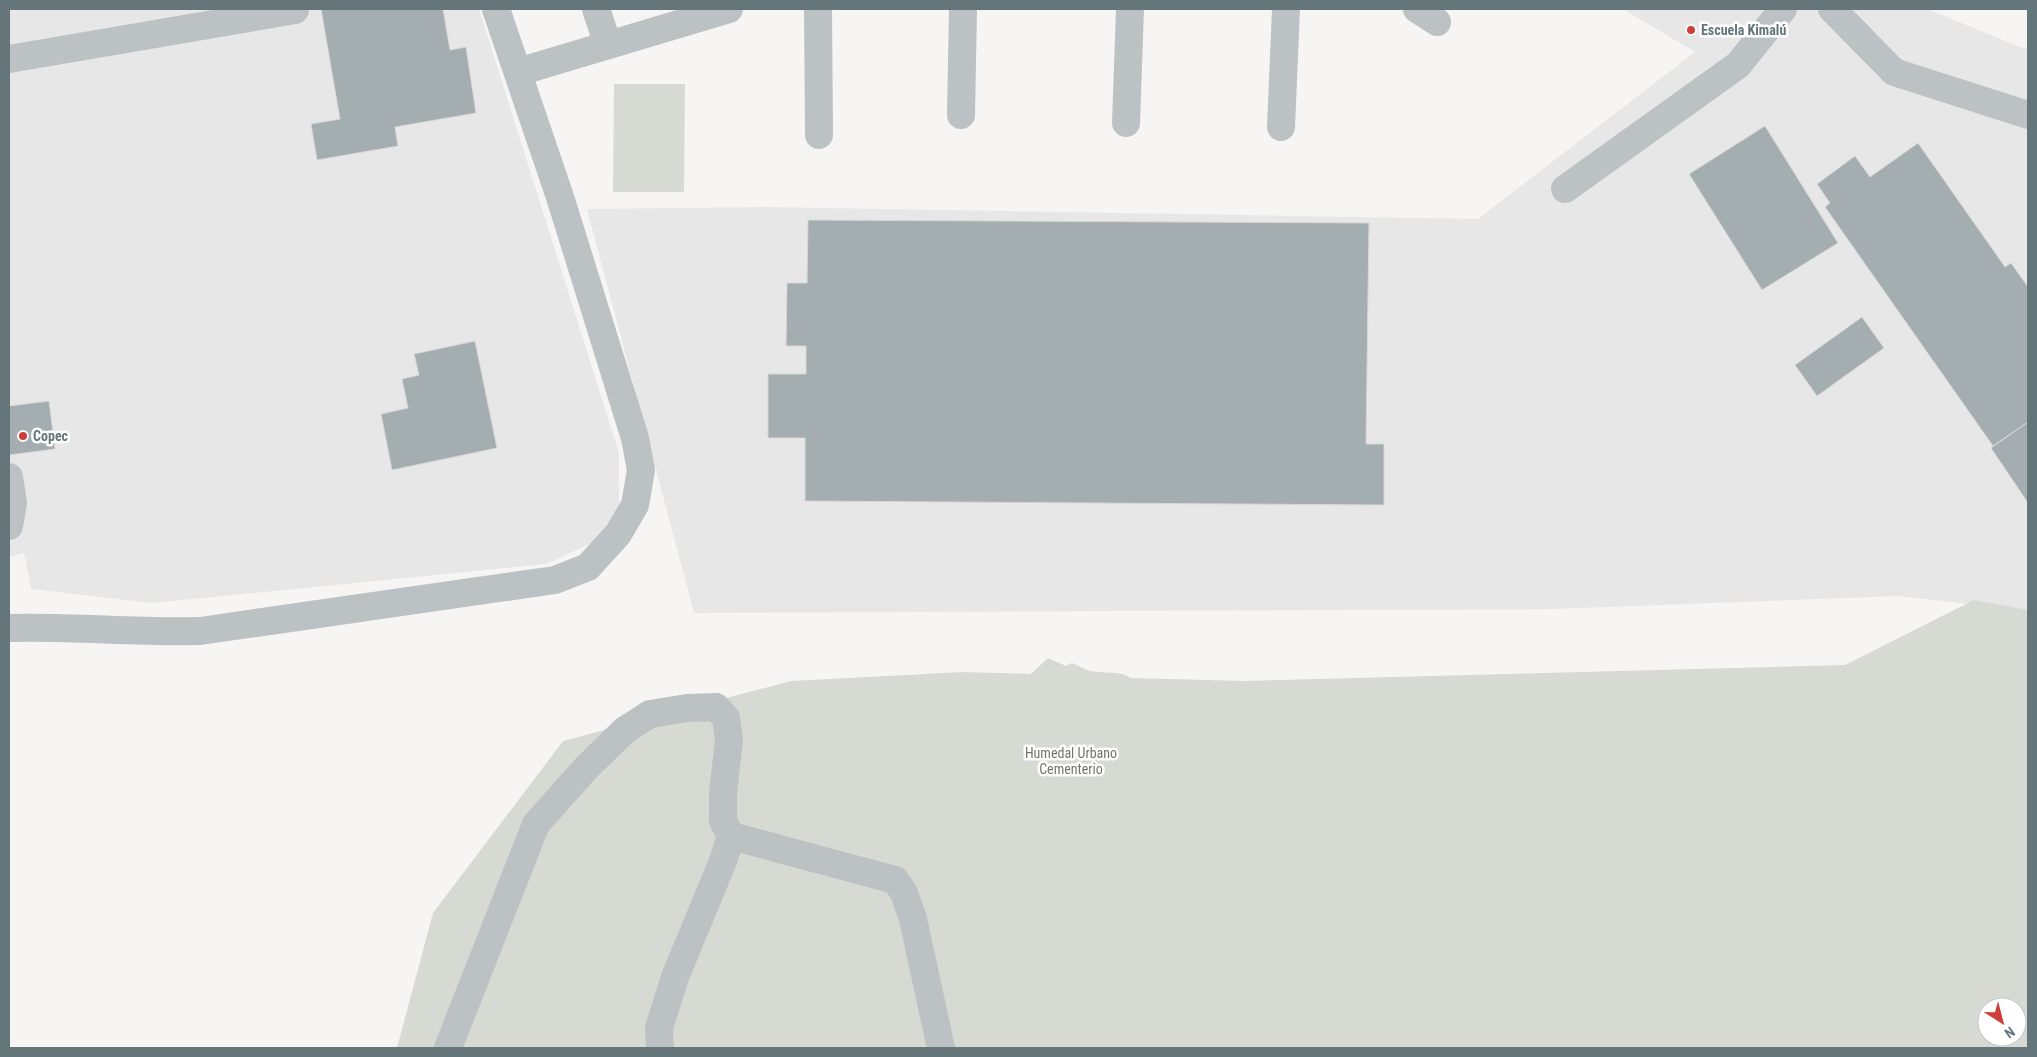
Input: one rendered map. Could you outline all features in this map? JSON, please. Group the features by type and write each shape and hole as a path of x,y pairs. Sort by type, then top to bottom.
{"street":[{"path":"9,628 49,627 156,632 200,631 555,580 588,567 618,534 636,505 641,470 634,438 560,197 496,9"},
{"path":"596,9 608,45"},
{"path":"518,72 729,9"},
{"path":"818,9 819,135"},
{"path":"961,115 963,9"},
{"path":"1126,123 1130,9"},
{"path":"1281,127 1286,9"},
{"path":"1565,189 1738,65 1783,9"},
{"path":"1832,9 1894,72 2028,115"},
{"path":"9,59 295,10"},
{"path":"9,476 13,503 9,526"},
{"path":"448,1048 536,824 586,768 625,730 650,714 687,708 716,707 726,718 729,740 723,793 723,821 731,836 723,861 675,977 659,1028 660,1048"},
{"path":"731,836 895,880 904,893 913,919 941,1048"}],"shaded area":[{"path":"9,9 479,9 619,453 619,508 596,541 546,564 152,603 31,589 24,553 9,557"},
{"path":"1623,9 1927,9 2028,50 2028,611 1899,596 1554,609 694,613 587,209 768,207 1478,219 1695,52"}],"green space":[{"path":"614,84 685,84 684,192 613,192"},
{"name":"Humedal Urbano Cementerio","path":"1974,600 2028,610 2028,1048 397,1048 433,913 563,741 791,681 963,672 1031,674 1048,658 1066,666 1072,663 1096,672 1117,673 1131,678 1246,681 1845,665"}],"building":[{"path":"321,9 443,9 450,50 466,47 476,113 395,127 398,146 317,160 311,124 340,119"},
{"path":"1765,126 1838,243 1762,290 1689,174"},
{"path":"1918,143 2005,267 2011,263 2028,287 2028,422 1993,446 1825,207 1830,203 1817,184 1855,156 1870,177"},
{"path":"808,220 1369,223 1366,444 1384,444 1384,505 805,501 805,438 768,438 768,374 806,374 806,346 786,346 787,283 807,283"},
{"path":"1862,317 1884,348 1817,396 1795,365"},
{"path":"475,341 497,448 392,470 381,414 408,408 402,379 419,375 414,354"},
{"path":"49,401 55,449 9,455 9,406"},
{"path":"2028,422 2028,503 1991,448"}],"place":[{"name":"Escuela Kimalú","path":"1691,30"},
{"name":"Copec","path":"23,436"}]}
